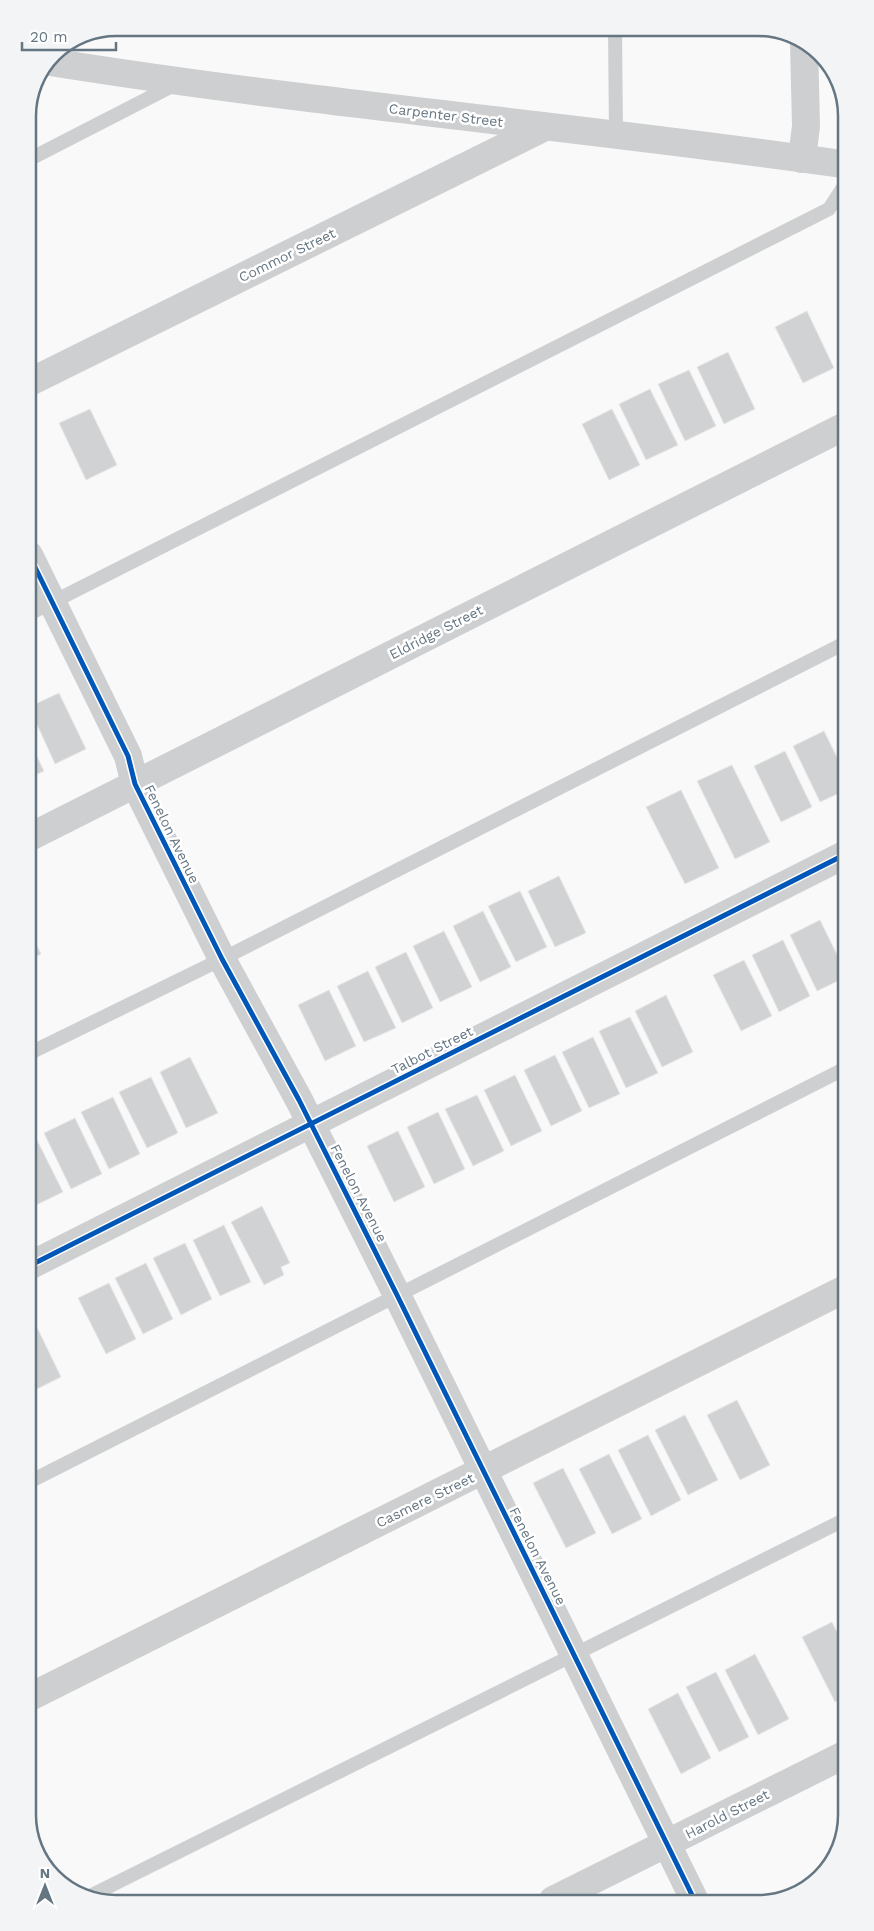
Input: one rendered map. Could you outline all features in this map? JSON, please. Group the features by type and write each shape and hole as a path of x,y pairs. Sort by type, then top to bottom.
{"street":[{"path":"802,159 806,126 804,52"},
{"name":"Carpenter Street","path":"57,63 179,83 838,164"},
{"name":"Commor Street","path":"36,379 545,127"},
{"name":"Eldridge Street","path":"36,835 838,431"},
{"name":"Fenelon Avenue","path":"36,586 41,608 128,756 135,784 222,959 311,1124 397,1295 692,1895"},
{"name":"Talbot Street","path":"36,1262 838,858"},
{"name":"Casmere Street","path":"36,1694 838,1293"},
{"name":"Harold Street","path":"563,1895 838,1758"}],"lane":[{"path":"615,36 616,135"},
{"path":"36,156 179,83"},
{"path":"41,608 829,209 838,195"},
{"path":"36,1050 222,959 838,647"},
{"path":"36,1478 838,1072"},
{"path":"98,1892 575,1656 838,1523"}],"building":[{"path":"807,311 834,368 803,383 775,327"},
{"path":"728,352 755,409 724,424 697,367"},
{"path":"689,370 716,426 685,441 658,384"},
{"path":"650,389 678,445 646,460 619,404"},
{"path":"90,409 117,465 86,480 59,423"},
{"path":"612,409 640,465 609,480 582,424"},
{"path":"59,693 86,749 55,764 36,722 36,704"},
{"path":"824,731 838,759 838,794 820,802 793,746"},
{"path":"785,751 812,807 781,822 754,766"},
{"path":"36,754 44,771 36,775"},
{"path":"732,765 770,842 735,859 697,781"},
{"path":"681,790 719,868 685,884 646,807"},
{"path":"559,876 586,933 555,947 528,891"},
{"path":"520,891 547,947 516,962 488,906"},
{"path":"483,911 511,967 480,982 453,926"},
{"path":"820,920 838,957 838,981 817,991 790,935"},
{"path":"444,931 472,987 440,1002 413,946"},
{"path":"783,940 810,996 779,1012 752,955"},
{"path":"36,944 41,954 36,957"},
{"path":"406,952 433,1008 402,1023 375,967"},
{"path":"744,960 772,1016 741,1031 713,975"},
{"path":"368,971 396,1028 364,1042 337,986"},
{"path":"329,990 356,1046 325,1061 298,1005"},
{"path":"666,995 693,1052 662,1067 635,1011"},
{"path":"630,1017 658,1073 626,1088 599,1031"},
{"path":"593,1037 620,1094 589,1108 562,1052"},
{"path":"555,1055 582,1111 551,1126 524,1070"},
{"path":"190,1057 218,1113 186,1128 160,1072"},
{"path":"515,1075 542,1131 511,1146 484,1090"},
{"path":"151,1077 178,1133 147,1148 119,1092"},
{"path":"477,1095 504,1151 473,1166 445,1109"},
{"path":"113,1097 140,1154 109,1169 81,1112"},
{"path":"438,1112 465,1169 434,1184 407,1127"},
{"path":"75,1118 102,1174 71,1189 44,1133"},
{"path":"398,1131 425,1187 394,1202 367,1146"},
{"path":"36,1138 63,1192 36,1205"},
{"path":"262,1206 290,1263 281,1267 284,1275 264,1285 231,1222"},
{"path":"224,1225 251,1282 220,1296 193,1240"},
{"path":"185,1243 212,1299 181,1315 153,1258"},
{"path":"146,1263 173,1319 143,1334 115,1278"},
{"path":"109,1283 136,1339 106,1354 78,1298"},
{"path":"36,1325 61,1377 36,1390"},
{"path":"737,1400 770,1465 740,1480 707,1415"},
{"path":"685,1415 718,1480 688,1495 655,1430"},
{"path":"648,1435 681,1500 651,1516 618,1450"},
{"path":"609,1454 642,1519 612,1534 579,1469"},
{"path":"563,1468 596,1533 566,1548 533,1483"},
{"path":"832,1622 838,1634 838,1701 835,1702 802,1637"},
{"path":"755,1654 789,1719 758,1735 725,1670"},
{"path":"716,1672 749,1737 719,1752 686,1687"},
{"path":"678,1693 711,1758 681,1774 648,1709"}],"cycle path":[{"path":"36,569 128,756 135,784 222,959 299,1100 397,1295 692,1895"},
{"path":"36,1262 838,858"}]}
